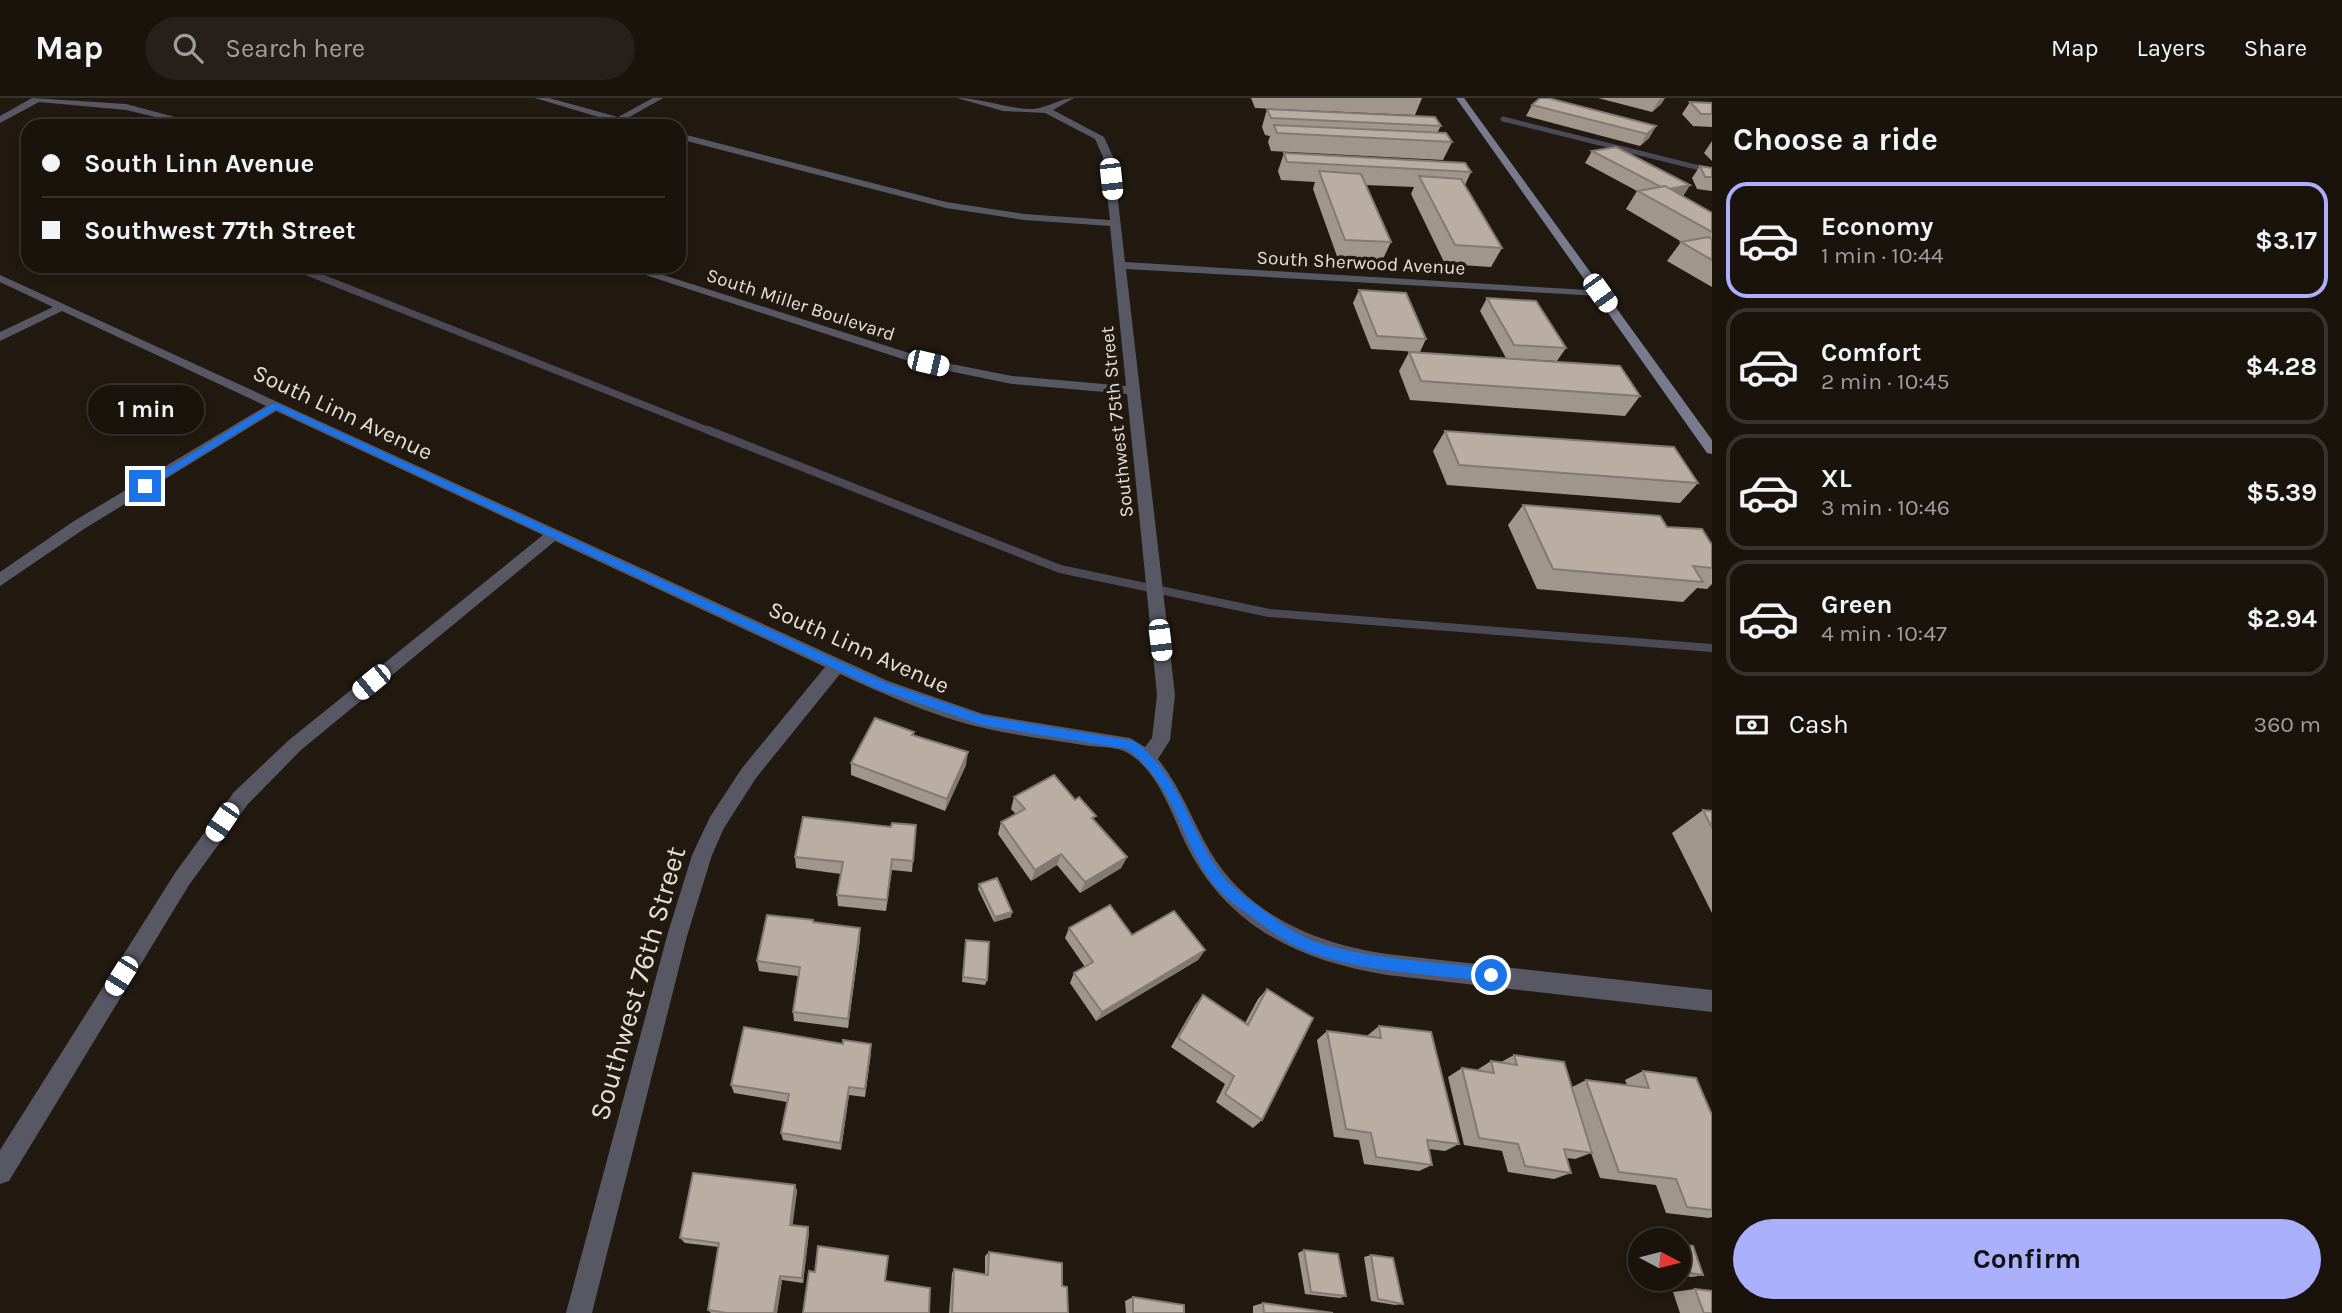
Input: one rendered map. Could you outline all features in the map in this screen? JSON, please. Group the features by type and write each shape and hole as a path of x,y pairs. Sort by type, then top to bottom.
{"main road":[{"path":"1460,98 1712,450"}],"street":[{"path":"539,98 614,119"},
{"path":"620,119 659,98"},
{"path":"961,98 1019,110 1048,111 1060,107 1070,98"},
{"path":"0,120 38,99 126,107 175,119"},
{"name":"Southwest 75th Street","path":"1048,111 1057,118 1093,132 1103,142 1108,157 1166,710 1161,740 1148,758"},
{"path":"686,138 946,205 1011,216 1115,223"},
{"name":"South Sherwood Avenue","path":"1120,265 1600,293"},
{"name":"South Miller Boulevard","path":"646,273 928,363 1012,380 1134,391"},
{"name":"South Linn Avenue","path":"0,278 882,686 949,711 1001,725 1130,745 1148,758 1179,803 1200,852 1230,893 1279,930 1312,947 1381,963 1712,1001"},
{"path":"0,337 64,306"},
{"path":"0,580 79,525 275,406"},
{"path":"0,1172 182,879 241,799 295,745 554,534"},
{"name":"Southwest 76th Street","path":"579,1313 683,913 702,855 717,823 749,772 838,664"}],"building":[{"path":"1540,98 1656,126 1647,134 1532,105"},
{"path":"1690,102 1712,103 1712,114 1701,114"},
{"path":"1267,109 1435,117 1441,126 1271,118"},
{"path":"1274,125 1446,133 1452,142 1277,133"},
{"path":"1616,147 1690,185 1669,189 1661,187 1592,151"},
{"path":"1284,153 1465,163 1471,172 1287,162"},
{"path":"1700,166 1712,168 1712,177 1705,177"},
{"path":"1319,171 1361,174 1391,242 1345,240"},
{"path":"1419,176 1461,179 1502,248 1455,245"},
{"path":"1665,186 1712,213 1712,232 1638,191"},
{"path":"1708,237 1712,239 1712,260 1681,242"},
{"path":"1359,290 1406,293 1426,339 1377,336"},
{"path":"1487,298 1536,301 1566,348 1514,345"},
{"path":"1409,352 1620,366 1640,396 1421,381"},
{"path":"1445,431 1674,447 1698,483 1459,465"},
{"path":"1523,505 1660,516 1667,527 1702,529 1712,545 1712,568 1693,566 1703,582 1553,569"},
{"path":"875,718 914,732 912,735 968,752 947,799 851,763"},
{"path":"1054,775 1075,800 1079,797 1096,816 1092,818 1127,857 1085,882 1061,854 1035,870 1001,822 1025,809 1014,797"},
{"path":"1703,810 1712,811 1712,828"},
{"path":"803,817 891,827 892,823 916,825 913,861 892,859 887,900 837,895 843,862 795,857"},
{"path":"997,878 1012,912 995,917 979,884"},
{"path":"1110,905 1132,935 1174,911 1205,950 1102,1012 1074,973 1093,962 1069,928"},
{"path":"767,915 860,928 848,1019 793,1012 800,967 757,961"},
{"path":"966,940 989,942 987,980 963,977"},
{"path":"1267,989 1313,1018 1262,1120 1225,1094 1234,1076 1178,1038 1203,995 1248,1025"},
{"path":"1379,1026 1431,1032 1459,1144 1427,1140 1432,1165 1376,1157 1371,1133 1346,1129 1327,1031 1381,1038"},
{"path":"744,1027 843,1044 843,1040 871,1044 865,1089 849,1087 840,1143 781,1133 789,1094 731,1085"},
{"path":"1514,1055 1564,1062 1592,1153 1564,1149 1571,1173 1525,1166 1518,1144 1479,1138 1462,1068 1494,1073 1491,1061 1517,1065"},
{"path":"1643,1071 1696,1078 1712,1115 1712,1210 1687,1207 1676,1179 1619,1172 1586,1080 1649,1088"},
{"path":"693,1173 795,1185 790,1225 808,1227 802,1278 780,1276 774,1313 727,1313 708,1310 719,1243 680,1238"},
{"path":"818,1246 888,1256 885,1281 930,1288 929,1313 803,1313 809,1271 815,1272"},
{"path":"1691,1246 1693,1246 1703,1275 1691,1273"},
{"path":"1304,1250 1338,1254 1346,1296 1311,1292"},
{"path":"989,1252 1062,1263 1062,1286 1067,1287 1068,1313 952,1313 954,1269 988,1275"},
{"path":"1371,1255 1393,1258 1403,1304 1378,1299"},
{"path":"1695,1289 1712,1291 1712,1313 1704,1313"},
{"path":"1133,1297 1184,1305 1184,1313 1133,1313"},
{"path":"1263,1303 1333,1313 1264,1313"}],"waterway":[{"path":"1503,119 1712,171"},
{"path":"310,273 712,432"},
{"path":"708,430 1060,569 1269,613 1712,648"}],"route":[{"path":"145,486 275,406 882,686 982,721 1130,745 1148,758 1167,782 1211,870 1230,893 1279,930 1312,947 1345,956 1381,963 1491,975"}]}
